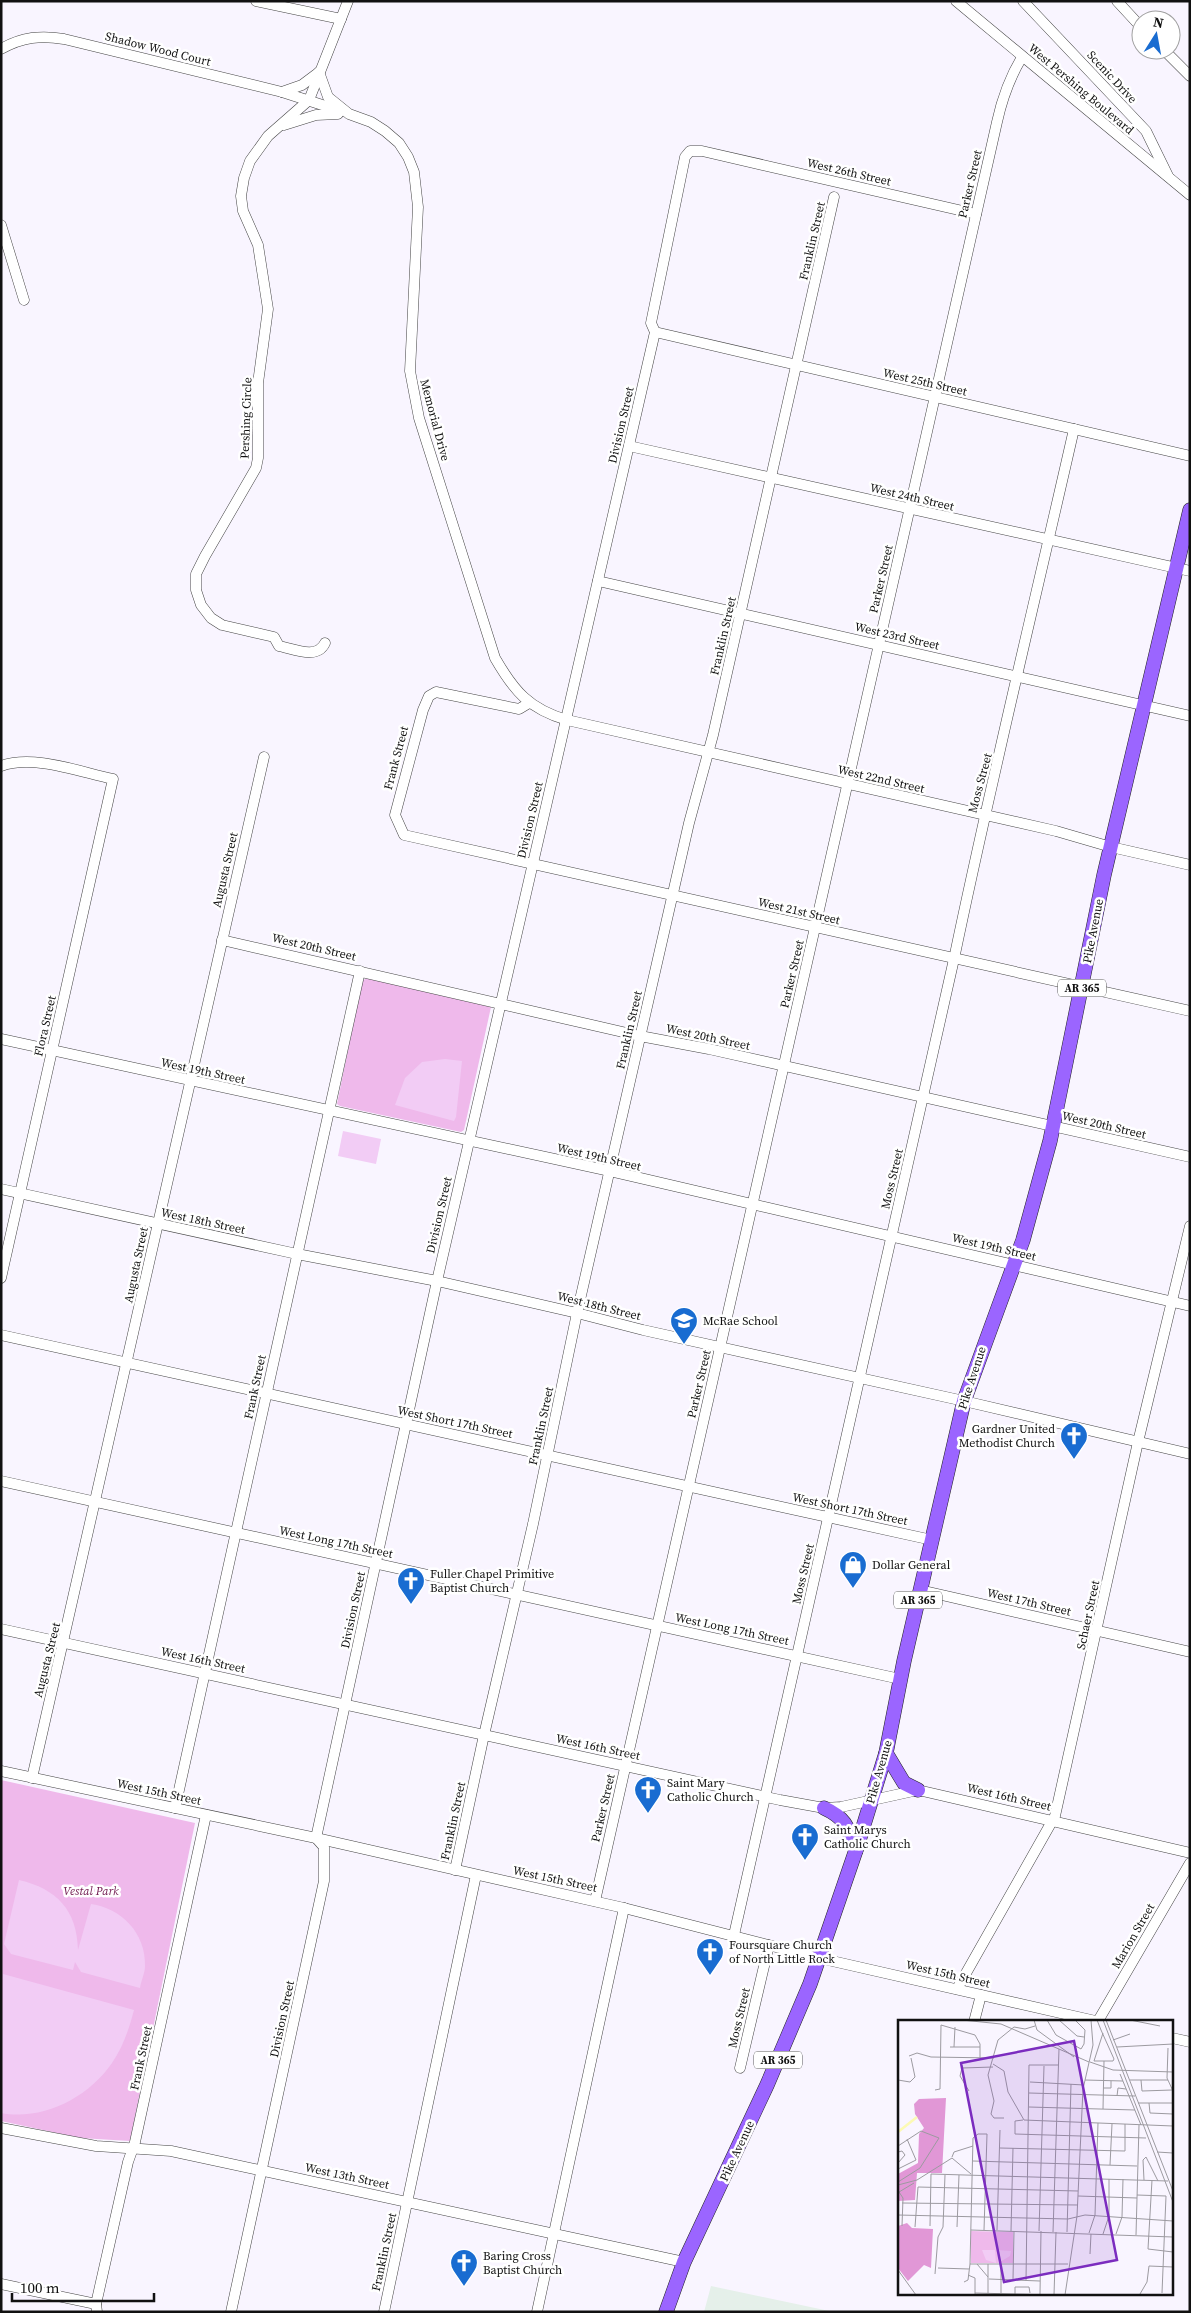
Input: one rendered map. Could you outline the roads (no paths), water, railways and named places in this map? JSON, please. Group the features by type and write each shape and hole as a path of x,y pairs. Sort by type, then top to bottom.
{"main road":[{"name":"Pike Avenue","path":"666,2312 684,2262 767,2085 819,1958 856,1850 886,1753 900,1680 964,1401 1014,1264 1038,1190 1054,1127 1111,847 1190,510"},
{"path":"886,1753 904,1783 918,1790"},
{"path":"824,1808 841,1818 848,1828 856,1850"}],"street":[{"path":"256,1 342,19"},
{"path":"282,92 302,86 319,72 348,1"},
{"name":"West Pershing Boulevard","path":"956,1 1190,195"},
{"name":"Scenic Drive","path":"1023,1 1146,131 1170,179"},
{"path":"1117,1 1131,16"},
{"name":"Shadow Wood Court","path":"1,49 12,43 29,38 54,37 309,100"},
{"name":"Parker Street","path":"595,1901 1003,97 1022,56"},
{"path":"1174,60 1190,76"},
{"name":"Pershing Circle","path":"319,72 309,100 274,130 261,144 250,161 244,178 241,196 243,211 258,245 268,309 258,383 258,458 256,468 196,574 196,590 201,605 211,618 222,625 274,637 279,646 313,653 320,650 325,643"},
{"name":"Memorial Drive","path":"319,72 328,97 349,114 371,122 386,131 399,143 408,157 414,172 418,207 410,337 412,385 419,418 494,658 509,682 529,703 551,716 567,720"},
{"path":"309,100 349,114"},
{"name":"Memorial Drive","path":"274,130 291,122 316,115 349,114"},
{"name":"Division Street","path":"231,2312 324,1881 324,1848 316,1838 437,1281 655,332 651,323 685,157 693,150 716,154"},
{"name":"West 26th Street","path":"716,154 976,214"},
{"name":"Franklin Street","path":"455,1870 577,1313 672,896 741,614 834,198"},
{"path":"1,225 24,300"},
{"name":"West 25th Street","path":"655,332 1190,456"},
{"name":"Moss Street","path":"734,1935 954,959 984,815 1018,676 1074,429"},
{"name":"West 24th Street","path":"629,446 1190,571"},
{"name":"West 23rd Street","path":"598,581 1190,716"},
{"name":"Frank Street","path":"404,835 395,815 423,710 429,696 436,692 519,709 529,703"},
{"name":"West 22nd Street","path":"567,720 1056,831 1111,847 1190,865"},
{"name":"Augusta Street","path":"32,1778 65,1643 189,1081 264,757"},
{"name":"Flora Street","path":"1,766 12,762 29,761 113,779 1,1278"},
{"name":"West 21st Street","path":"404,835 1190,1011"},
{"name":"West 20th Street","path":"222,940 501,1002 640,1036 784,1066 1190,1157"},
{"name":"Frank Street","path":"175,1808 360,971"},
{"name":"West 19th Street","path":"1,1039 329,1112 610,1171 1190,1306"},
{"name":"West 18th Street","path":"1,1189 297,1254 437,1281 1190,1454"},
{"name":"Schaer Street","path":"957,1989 1053,1821 1138,1442 1190,1226"},
{"name":"West Short 17th Street","path":"1,1335 932,1540"},
{"name":"West Long 17th Street","path":"1,1481 900,1680"},
{"name":"West 17th Street","path":"920,1590 1190,1652"},
{"name":"West 16th Street","path":"1,1629 766,1797 824,1808 841,1807 918,1790 1190,1854"},
{"name":"West 15th Street","path":"1,1771 316,1838 595,1901 819,1958 1090,2020"},
{"name":"Frank Street","path":"97,2308 206,1815"},
{"name":"Marion Street","path":"1100,2020 1190,1863"},
{"name":"Franklin Street","path":"384,2312 476,1875"},
{"path":"537,2312 624,1908"},
{"name":"Moss Street","path":"740,2068 769,1945"},
{"path":"975,2020 981,1995"},
{"path":"1174,2038 1190,2042"},
{"name":"West 13th Street","path":"2,2131 84,2144 171,2151 684,2262"},
{"path":"1,2284 97,2308"}],"place":[{"name":"McRae School","path":"684,1345"},
{"name":"Gardner United Methodist Church","path":"1074,1460"},
{"name":"Dollar General","path":"853,1589"},
{"name":"Fuller Chapel Primitive Baptist Church","path":"411,1605"},
{"name":"Saint Mary Catholic Church","path":"648,1814"},
{"name":"Saint Marys Catholic Church","path":"805,1861"},
{"name":"Foursquare Church of North Little Rock","path":"710,1976"},
{"name":"Baring Cross Baptist Church","path":"464,2287"}],"park label":[{"name":"Vestal Park","path":"91,1891"}]}
